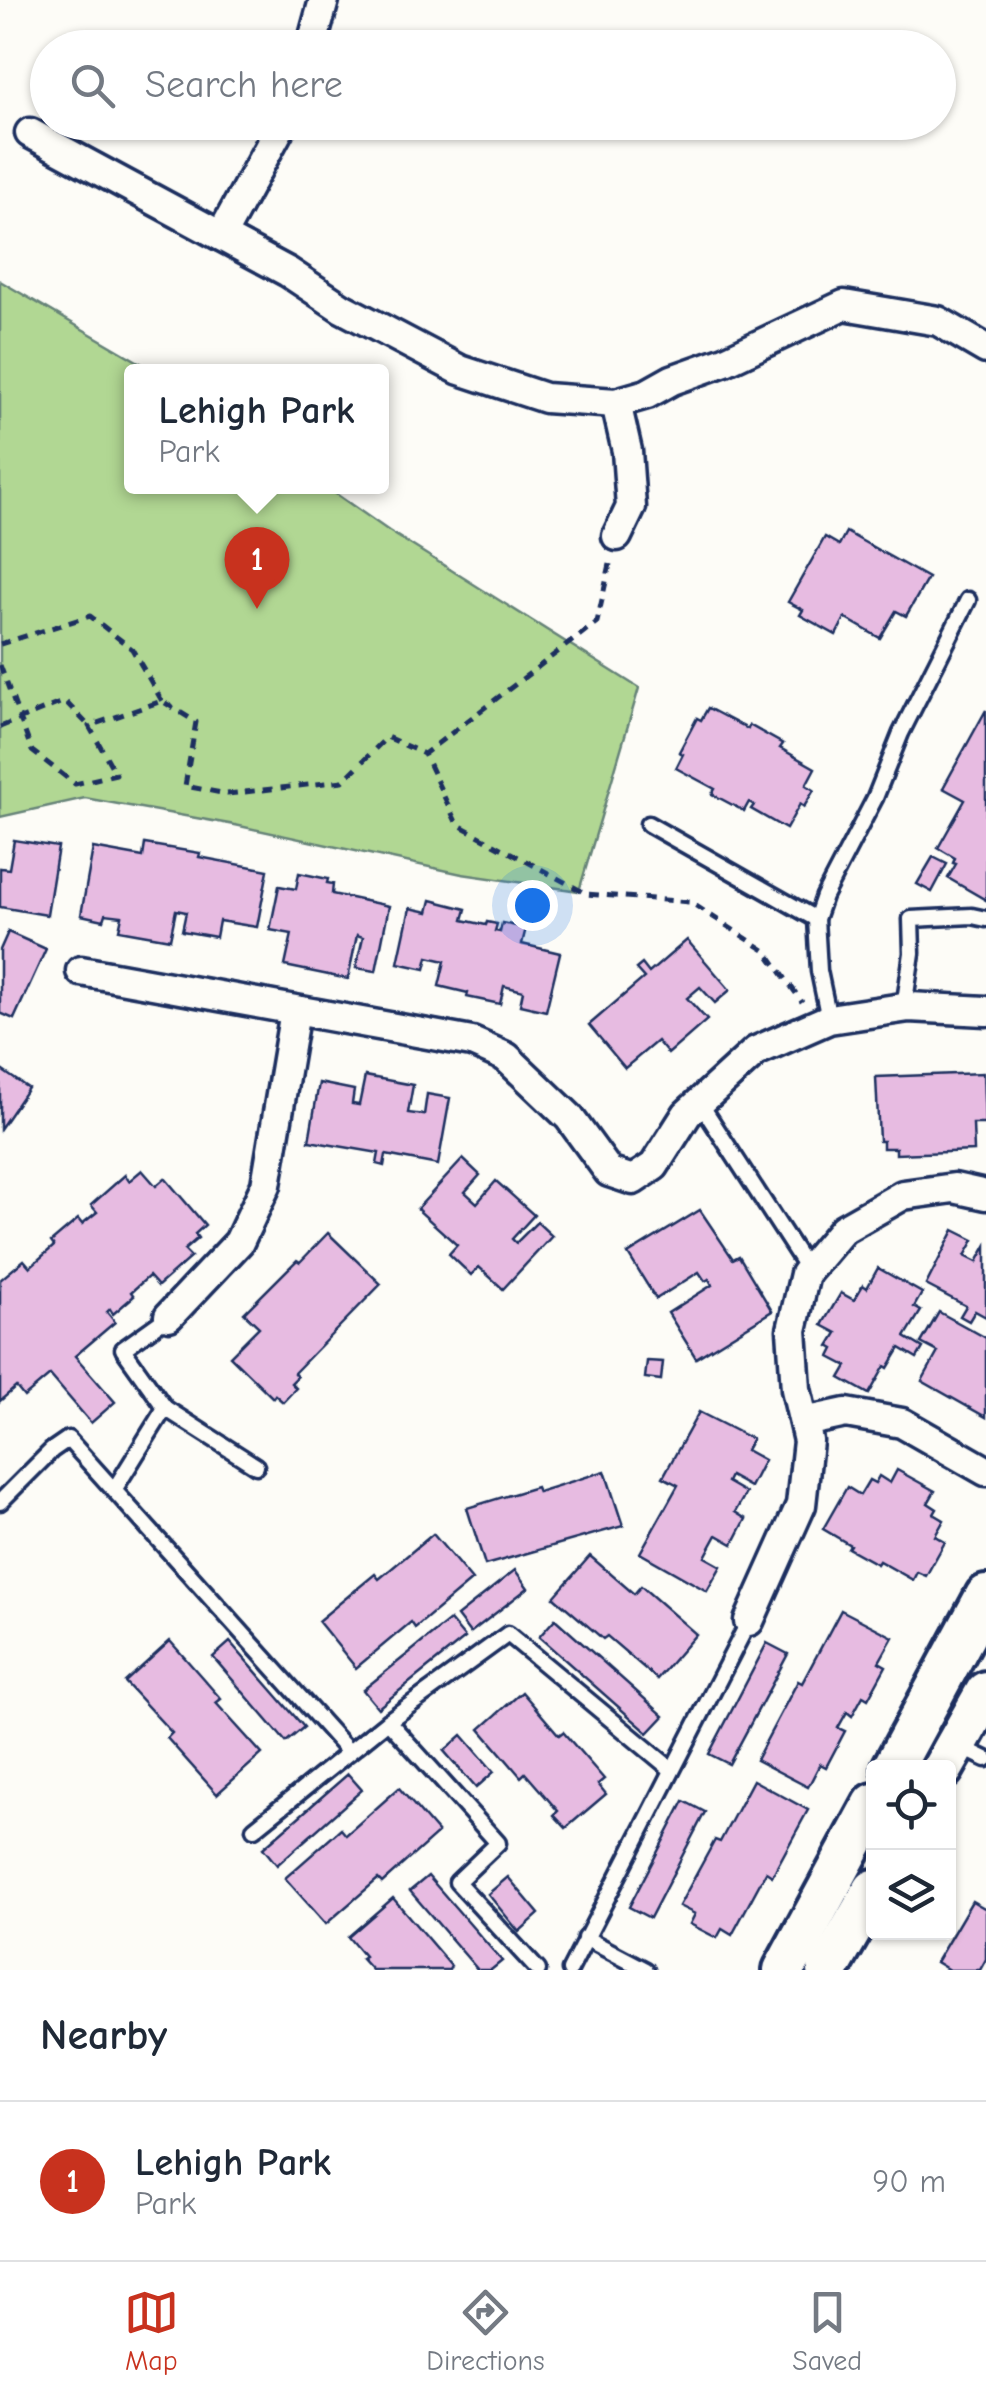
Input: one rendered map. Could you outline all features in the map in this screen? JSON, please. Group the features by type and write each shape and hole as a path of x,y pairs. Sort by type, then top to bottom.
{"main road":[{"path":"898,1760 986,1596"},
{"path":"784,1970 866,1819"},
{"path":"828,1970 866,1904"}],"street":[{"path":"316,30 324,0"},
{"path":"43,140 460,370 544,398 616,403 647,394 844,306 938,321 986,349"},
{"path":"220,236 272,140"},
{"path":"616,403 627,451 631,507 616,536"},
{"path":"81,971 472,1042 506,1057 569,1117 609,1172 633,1180 654,1166 688,1114 756,1052 823,1021 904,1008 986,1012"},
{"path":"169,1316 239,1242 266,1185 295,1011"},
{"path":"749,1620 801,1505 808,1441 796,1389 792,1330 805,1274 843,1229 903,1195 954,1188 986,1195"},
{"path":"804,1422 846,1413 902,1423 986,1471"}],"lane":[{"path":"823,1021 816,919 875,798 901,733 968,600"},
{"path":"648,824 816,919"},
{"path":"904,1008 912,953 912,919 986,919"},
{"path":"700,1102 808,1270"},
{"path":"169,1316 123,1349 165,1408 256,1466"},
{"path":"114,1490 165,1408"},
{"path":"0,1502 68,1439 349,1752"},
{"path":"570,1970 749,1620"},
{"path":"254,1830 388,1721 508,1634 672,1770"},
{"path":"388,1721 498,1843 458,1882 538,1970"},
{"path":"586,1938 646,1970"}],"path":[{"path":"424,754 598,622 616,536"},
{"path":"0,644 90,616 132,649 162,700 196,722 184,786 227,794 343,781 386,737 424,754 457,824 587,894 690,902 766,951 823,1021"},
{"path":"0,666 22,719 32,751 75,784 116,774 89,726 65,701 22,719 0,727"},
{"path":"89,726 162,700"}],"green space":[{"path":"0,281 142,364 124,364 124,494 336,494 639,688 579,891 462,874 235,825 85,798 0,817"}],"building":[{"path":"846,532 928,578 906,616 896,611 880,638 845,618 836,635 800,615 803,610 788,602 825,537 839,545"},
{"path":"708,708 783,744 780,748 815,768 806,785 814,790 804,807 800,804 786,829 751,809 754,805 749,802 744,811 712,794 715,789 676,768 683,754 679,752 697,718 701,720"},
{"path":"986,710 986,900 948,878 955,858 938,848 965,800 943,788"},
{"path":"14,840 58,847 47,915 0,907 0,868 9,869"},
{"path":"145,844 268,870 257,927 219,921 216,937 182,931 186,912 176,910 170,939 119,930 122,916 106,914 104,920 81,915 93,848 143,857"},
{"path":"933,857 947,864 932,892 917,884"},
{"path":"299,873 328,879 327,883 333,884 332,894 389,906 376,971 356,968 363,937 357,935 348,979 285,966 292,934 270,930 279,886 296,889"},
{"path":"431,900 466,909 463,920 497,924 495,931 500,932 502,923 526,928 522,944 560,953 546,1011 520,1005 523,991 504,986 500,1004 439,986 445,961 428,957 425,969 398,963 410,908 428,912"},
{"path":"8,932 46,949 14,1019 0,1013 0,950"},
{"path":"687,940 730,990 715,1003 700,987 687,998 707,1020 668,1054 657,1041 625,1068 589,1025 644,978 636,969 642,964 649,973"},
{"path":"0,1069 28,1088 0,1129"},
{"path":"983,1073 985,1124 973,1124 974,1151 896,1154 896,1148 883,1148 883,1141 879,1141 876,1077"},
{"path":"365,1076 413,1085 408,1113 424,1115 427,1094 450,1098 438,1165 386,1155 384,1166 377,1164 379,1153 309,1141 319,1083 354,1090 352,1104 359,1105"},
{"path":"463,1159 480,1175 465,1192 477,1203 496,1181 534,1215 512,1239 516,1243 537,1222 552,1236 503,1289 479,1267 471,1275 449,1254 457,1245 417,1209"},
{"path":"142,1170 156,1186 165,1178 205,1225 195,1234 198,1238 184,1250 191,1257 158,1286 149,1276 113,1314 110,1309 107,1312 115,1322 75,1356 115,1402 91,1423 50,1375 24,1397 16,1387 0,1401 0,1280 24,1260 30,1267 78,1219 82,1224 97,1212 91,1205 125,1175 129,1181"},
{"path":"700,1210 733,1259 739,1256 772,1311 696,1358 668,1313 712,1285 709,1279 705,1281 699,1272 656,1299 628,1254"},
{"path":"954,1230 974,1240 965,1256 977,1262 986,1246 986,1317 975,1311 969,1321 960,1316 966,1306 926,1285"},
{"path":"328,1233 381,1284 294,1373 297,1377 291,1383 296,1388 283,1402 275,1395 273,1398 230,1356 259,1327 244,1313"},
{"path":"878,1268 922,1293 914,1307 921,1311 905,1337 923,1348 917,1358 900,1348 869,1394 840,1378 847,1366 830,1357 834,1349 829,1346 837,1333 822,1325 841,1293 854,1300 863,1285 867,1288"},
{"path":"939,1312 986,1338 986,1417 922,1381 938,1352 921,1343"},
{"path":"647,1361 663,1362 661,1380 645,1378"},
{"path":"699,1412 752,1439 746,1450 764,1460 750,1487 730,1476 727,1482 746,1493 735,1512 746,1519 733,1544 717,1535 705,1557 721,1566 707,1591 640,1553 678,1485 663,1477"},
{"path":"897,1470 935,1491 928,1503 937,1509 934,1514 944,1520 935,1536 945,1542 926,1576 917,1572 913,1580 848,1548 850,1545 823,1529 847,1487 860,1495 869,1480 875,1483 879,1476 890,1483"},
{"path":"605,1471 623,1526 485,1565 467,1508"},
{"path":"433,1534 472,1580 415,1628 411,1622 356,1668 318,1621 375,1574 379,1579"},
{"path":"590,1556 634,1594 641,1586 696,1634 657,1679 554,1597"},
{"path":"515,1570 528,1588 470,1633 457,1616"},
{"path":"841,1610 893,1637 879,1662 886,1666 868,1699 863,1696 852,1716 847,1712 838,1728 845,1731 826,1767 820,1764 808,1787 756,1760"},
{"path":"555,1619 664,1716 648,1733 539,1637"},
{"path":"450,1620 465,1638 378,1708 363,1690"},
{"path":"170,1641 221,1699 216,1703 262,1754 217,1794 167,1738 172,1733 125,1682"},
{"path":"230,1642 304,1727 286,1742 213,1657"},
{"path":"767,1643 788,1654 729,1764 709,1754"},
{"path":"522,1692 604,1779 598,1784 606,1794 566,1828 554,1815 558,1811 525,1773 521,1777 480,1729"},
{"path":"462,1735 494,1772 476,1788 444,1751"},
{"path":"348,1774 362,1790 277,1865 263,1848"},
{"path":"753,1780 808,1810 772,1876 766,1872 732,1935 722,1929 717,1938 690,1924 695,1914 679,1906"},
{"path":"399,1788 438,1833 382,1883 378,1879 326,1924 285,1878 341,1829 346,1835"},
{"path":"684,1801 705,1812 650,1918 629,1907"},
{"path":"428,1876 502,1961 491,1970 478,1970 410,1891"},
{"path":"508,1877 539,1914 519,1932 488,1894"},
{"path":"393,1898 451,1966 449,1970 372,1970 361,1958 364,1956 348,1937"},
{"path":"972,1901 986,1909 986,1959 980,1970 949,1970 936,1962 949,1940 956,1940 956,1928"}],"place":[{"name":"Lehigh Park","path":"257,609"}]}
